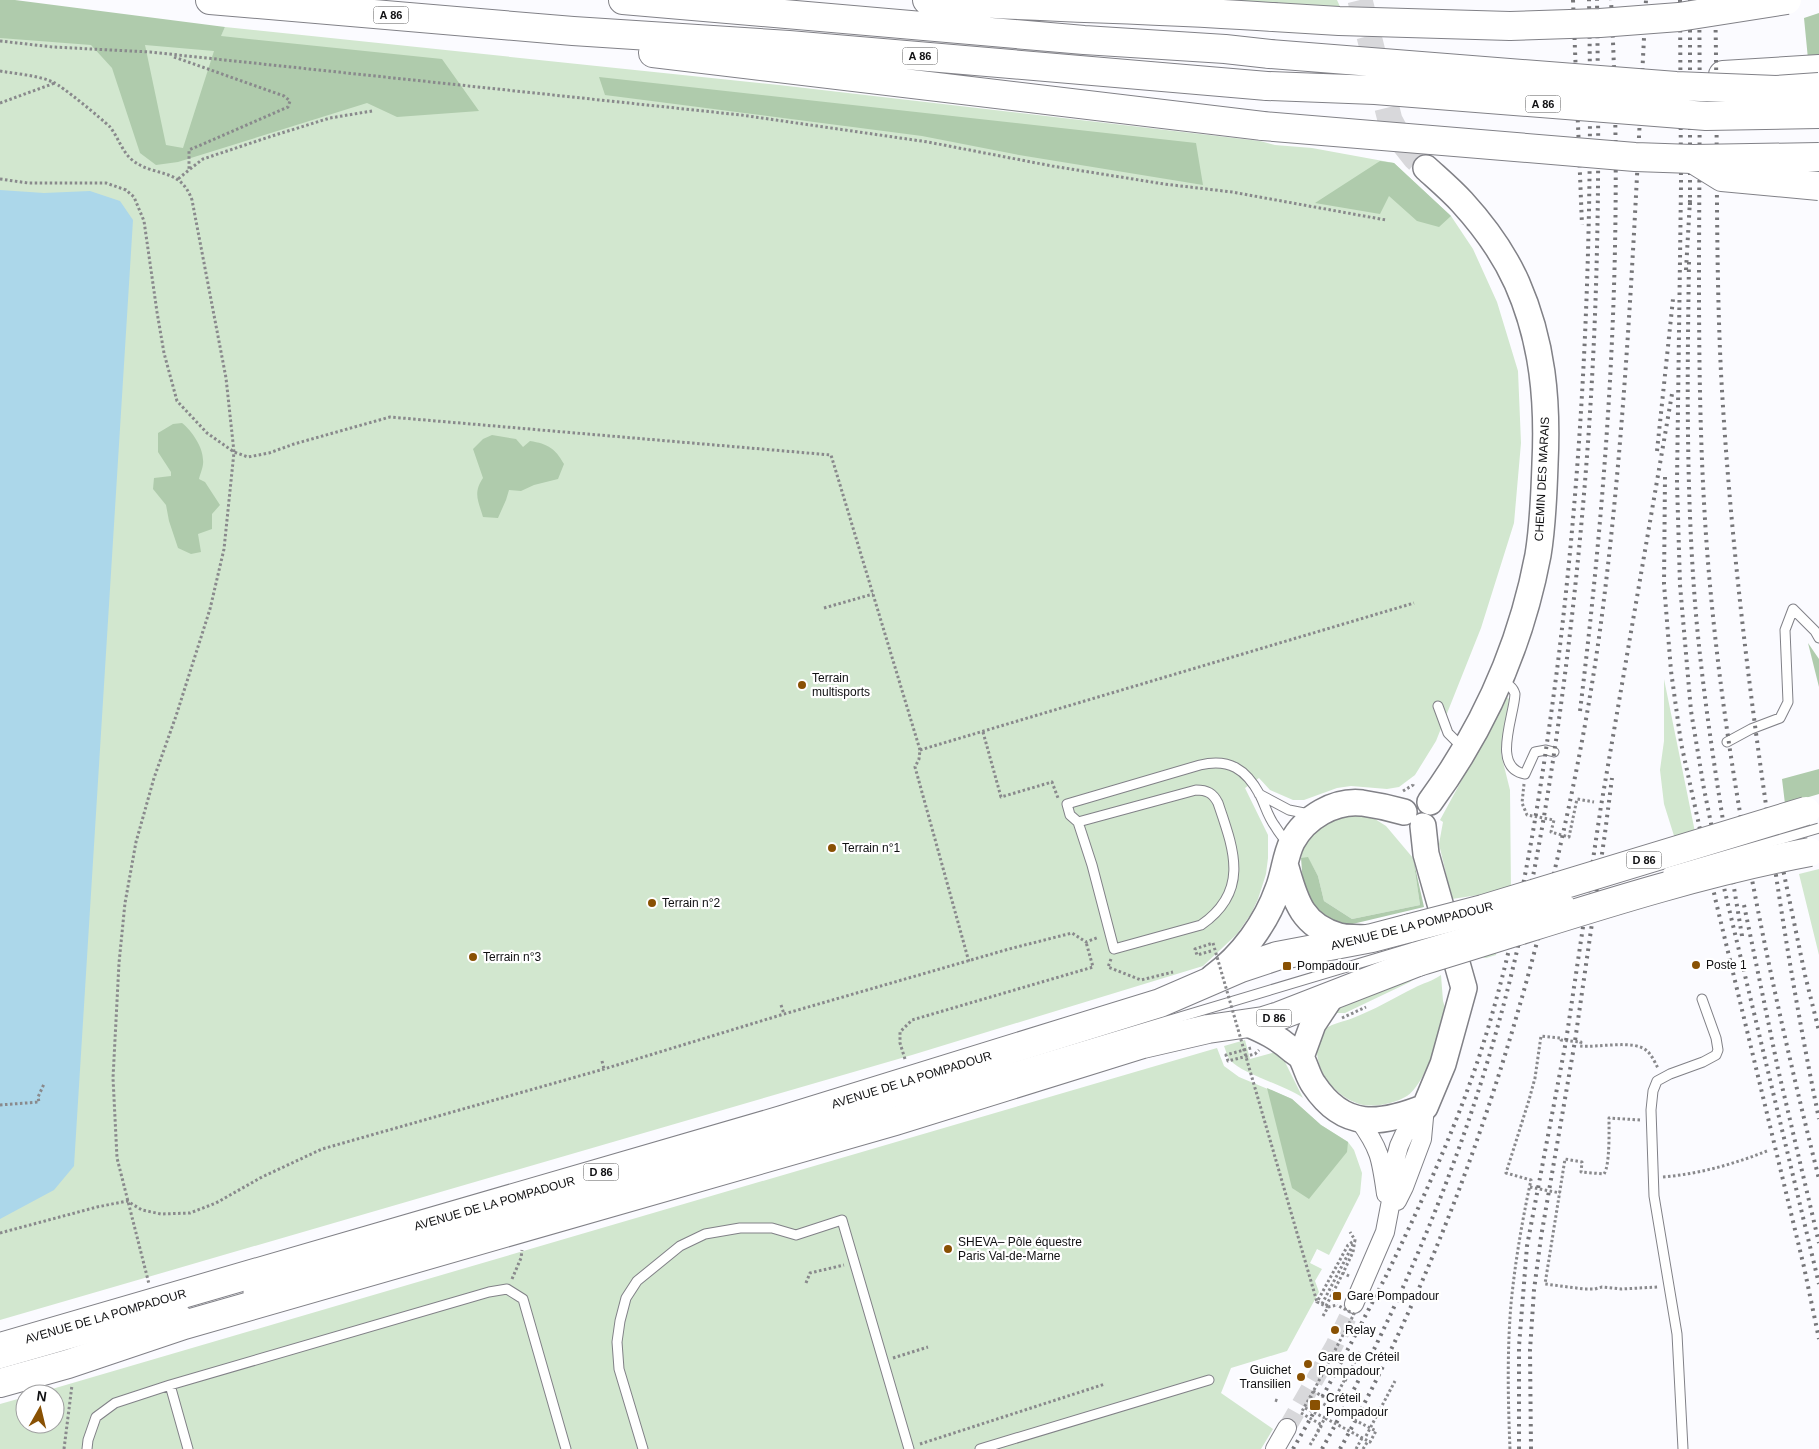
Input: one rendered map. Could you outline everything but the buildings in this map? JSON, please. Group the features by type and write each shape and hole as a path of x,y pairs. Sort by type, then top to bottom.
{"main road":[{"name":"A 86","path":"210,0 573,31 789,45 1267,86 1375,90 1706,116 1819,114"},
{"name":"A 86","path":"623,0 1084,40 1226,49 1676,86 1776,90 1819,87"},
{"path":"927,0 1003,5 1202,12 1339,21 1530,26 1679,17 1787,0"},
{"path":"573,31 609,48 1263,126 1561,152 1693,159 1819,157"},
{"path":"1676,86 1722,75 1819,69"},
{"path":"1693,159 1722,177 1819,186"},
{"name":"AVENUE DE LA POMPADOUR","path":"0,1384 68,1364 184,1325 895,1121 1143,1044 1208,1029 1249,1036 1279,1016 1378,978 1400,943 1483,908 1815,829"},
{"name":"AVENUE DE LA POMPADOUR","path":"0,1347 772,1123 1151,1006 1173,998 1189,979 1242,968 1277,956 1400,943 1491,940 1628,897 1762,861 1815,829"}],"street":[{"name":"CHEMIN DES MARAIS","path":"1413,819 1430,822 1434,809 1430,802 1465,750 1501,681 1516,637 1538,554 1544,506 1546,444 1545,387 1537,341 1517,283 1506,263 1462,201 1426,168"},
{"path":"1189,979 1228,965 1244,948 1266,916 1278,890 1288,855 1298,832 1316,816 1331,808 1361,803 1413,819 1426,854 1464,988 1443,1064 1425,1107 1422,1139 1404,1187 1388,1216"},
{"path":"1288,855 1294,897 1307,919 1322,929 1340,936 1400,943"},
{"path":"1301,1057 1313,1024 1331,997"},
{"path":"1249,1036 1278,1037 1301,1057 1313,1085 1329,1104 1344,1114 1359,1120 1376,1121 1406,1115 1425,1107"},
{"path":"1354,1304 1385,1232 1388,1216 1382,1160 1374,1140 1359,1120"},
{"path":"1276,1449 1287,1428"}],"lane":[{"path":"1727,742 1751,729 1780,718 1788,702 1785,630 1793,609 1815,631 1819,638"},
{"path":"1501,681 1513,689 1515,694 1507,738 1509,764 1512,769 1525,774 1536,752 1546,750 1554,752"},
{"path":"1438,706 1448,733 1465,750"},
{"path":"1078,822 1196,790 1205,791 1214,796 1218,803 1233,848 1234,868 1228,896 1220,910 1211,918 1201,925 1114,949 1092,865 1078,822 1070,815 1067,804 1200,765 1218,762 1230,764 1236,767 1253,783 1288,855"},
{"path":"1259,794 1289,810 1316,816"},
{"path":"1660,874 1815,829"},
{"name":"AVENUE DE LA POMPADOUR","path":"241,1294 609,1188 1400,943 1576,899"},
{"path":"1683,1449 1678,1334 1654,1196 1650,1121 1653,1091 1657,1081 1703,1062 1716,1054 1718,1050 1716,1038 1702,999"},
{"path":"643,1449 618,1369 617,1342 626,1298 637,1281 680,1246 705,1234 740,1228 772,1228 796,1235 842,1220 908,1448"},
{"path":"87,1449 96,1417 115,1403 170,1385 489,1292 508,1289 523,1299 566,1449"},
{"name":"AVENUE DE LA POMPADOUR","path":"0,1364 193,1308"},
{"path":"980,1449 1209,1380"},
{"path":"170,1385 188,1449"}],"path":[{"path":"0,40 53,47 150,52 741,115 928,142 1052,166 1164,184 1232,192 1386,220"},
{"path":"167,55 284,96 290,101 288,107 189,150 189,170"},
{"path":"0,70 42,78 55,83 107,124 131,159 178,179 188,189 192,200 226,378 234,452 224,549 210,609 154,778 136,842 125,904 119,963 113,1078 117,1158 149,1284"},
{"path":"0,103 55,83"},
{"path":"178,179 204,159 330,118 372,111"},
{"path":"0,179 28,183 106,183 126,190 134,197 144,221 156,312 164,353 177,401 207,433 234,452 248,457 269,453 390,417 831,455 920,750 919,759 915,767 969,962"},
{"path":"824,608 872,594"},
{"path":"920,750 1414,603"},
{"path":"983,732 1001,797 1052,782 1059,802 1067,804"},
{"path":"1525,774 1522,803 1527,816 1554,820 1551,832 1569,837 1577,799 1594,802"},
{"path":"0,1233 127,1201 142,1210 161,1214 190,1213 216,1203 262,1177 322,1149 604,1069 784,1014 1072,933 1086,942 1093,967 912,1020 900,1032 900,1043 907,1066"},
{"path":"1086,942 1110,934"},
{"path":"1197,955 1195,949 1214,944 1241,1051 1317,1302 1325,1306 1336,1304 1354,1314 1315,1392 1301,1413 1322,1425 1310,1445"},
{"path":"1108,967 1141,980 1189,979"},
{"path":"781,1005 784,1014"},
{"path":"1249,1036 1241,1051 1226,1055 1228,1061 1255,1054"},
{"path":"1510,1449 1509,1350 1511,1303 1518,1250 1531,1180 1506,1173 1535,1078 1541,1036 1581,1042 1580,1046 1632,1045 1643,1048 1651,1055 1661,1078"},
{"path":"602,1060 604,1069"},
{"path":"0,1105 39,1102 38,1096 44,1084"},
{"path":"1650,1121 1609,1118 1605,1174 1582,1172 1582,1162 1566,1160 1545,1284 1595,1289 1602,1287 1621,1289 1669,1286"},
{"path":"1653,1177 1684,1174 1734,1164 1767,1151"},
{"path":"1530,1187 1560,1193"},
{"path":"1350,1232 1355,1240"},
{"path":"1317,1302 1348,1245 1355,1240"},
{"path":"1323,1316 1326,1297 1355,1240"},
{"path":"508,1289 521,1258 523,1245"},
{"path":"806,1283 810,1273 854,1262"},
{"path":"1325,1306 1343,1273"},
{"path":"883,1361 928,1347"},
{"path":"1339,1392 1360,1352"},
{"path":"64,1449 72,1383 68,1364"},
{"path":"1315,1392 1333,1402 1345,1380"},
{"path":"1356,1449 1370,1428 1395,1381"},
{"path":"908,1448 1105,1384"},
{"path":"1310,1397 1330,1409 1376,1431 1370,1442 1365,1445 1364,1437"},
{"path":"1305,1408 1364,1437"},
{"path":"1308,1449 1330,1409"}],"green space":[{"path":"0,0 15,0 225,27 221,36 442,59 479,111 397,117 367,103 178,162 156,165 140,153 112,68 91,45 0,38","holes":["145,45 214,51 183,148 166,145"]},
{"path":"1122,0 1337,0 1342,11"},
{"name":"Terrain multisports","path":"0,8 221,35 225,27 779,85 1260,141 1275,145 1312,148 1394,163 1451,216 1473,249 1497,302 1518,371 1521,443 1514,523 1481,628 1436,741 1415,775 1399,787 1387,789 1351,786 1337,788 1304,800 1293,800 1270,790 1259,778 1245,788 1268,835 1266,874 1251,914 1237,934 1203,966 912,1055 0,1320"},
{"path":"1819,13 1819,58 1808,59 1804,18"},
{"path":"599,77 1196,143 1203,185 1019,155 922,136 605,95"},
{"path":"1380,161 1394,163 1451,216 1439,227 1417,221 1389,196 1380,214 1315,203"},
{"path":"182,423 190,430 203,455 199,479 205,482 220,505 212,514 212,529 198,534 201,552 191,554 178,548 166,505 153,489 154,478 171,476 171,472 158,452 158,433 173,424"},
{"path":"492,435 516,439 523,447 530,441 546,445 554,450 564,464 558,479 534,485 521,491 509,490 498,518 483,517 477,492 483,478 473,449 483,439"},
{"path":"1808,643 1819,659 1819,687"},
{"path":"1664,679 1695,832 1675,839 1664,804 1660,770 1664,741"},
{"path":"1507,697 1509,699 1501,754 1510,790 1511,890 1452,899 1439,844 1443,822 1440,820"},
{"path":"1819,769 1819,794 1785,804 1782,779"},
{"path":"1367,814 1386,826 1413,858 1420,905 1352,919 1324,901 1318,876 1308,858 1301,858 1304,847 1322,826 1339,818"},
{"path":"1308,857 1318,876 1324,901 1352,919 1420,905 1413,858 1424,907 1344,926 1313,911 1303,884 1301,858"},
{"path":"1819,869 1819,955 1799,874"},
{"path":"1497,947 1496,955 1486,958 1475,956 1429,969 1410,982 1345,1013 1328,1013 1345,999 1429,967"},
{"path":"1441,975 1443,1001 1446,1011 1426,1070 1414,1090 1396,1101 1371,1106 1350,1100 1335,1089 1328,1082 1319,1065 1317,1046 1321,1032 1332,1025 1369,1011"},
{"path":"1245,1040 1250,1059 1276,1052 1282,1056 1303,1098 1244,1070 1230,1060 1224,1046"},
{"name":"SHEVA– Pôle équestre Paris Val-de-Marne","path":"1217,1048 1224,1066 1239,1077 1292,1099 1321,1125 1348,1142 1354,1150 1362,1173 1360,1194 1329,1255 1317,1249 1310,1263 1322,1269 1315,1281 1319,1292 1287,1351 1231,1368 1221,1393 1273,1429 1261,1449 0,1449 0,1404 15,1400 15,1434 65,1434 65,1385"},
{"path":"1267,1088 1292,1099 1321,1125 1348,1142 1347,1152 1309,1199 1292,1188"}],"water":[{"path":"0,190 44,193 90,191 120,201 133,220 74,1166 54,1190 0,1219"}],"tunnel":[{"path":"1360,0 1390,120 1400,139 1415,158 1426,168"},
{"path":"1287,1428 1334,1346 1354,1304"}],"railway":[{"path":"1573,0 1582,225"},
{"path":"1293,1449 1386,1276 1425,1194 1448,1139 1480,1054 1494,1007 1507,960 1527,864 1557,670 1574,503 1585,335 1588,252 1590,168 1589,0"},
{"path":"1322,1449 1383,1331 1411,1270 1460,1146 1500,1019 1524,920 1538,850 1565,674 1587,461 1597,248 1597,0"},
{"path":"1580,711 1599,533 1606,444 1615,267 1615,89 1611,0"},
{"path":"1340,1449 1376,1381 1409,1311 1467,1168 1515,1022 1554,873 1568,809 1598,647 1611,538 1630,308 1646,0"},
{"path":"1680,0 1681,185 1677,482 1680,585 1691,711 1704,789 1725,892 1819,1284"},
{"path":"1690,0 1690,207"},
{"path":"1699,0 1699,351 1703,492 1708,562 1725,718 1737,796 1766,950 1819,1179"},
{"path":"1715,0 1719,326 1724,428 1739,593 1772,851 1797,1004 1819,1119"},
{"path":"1686,270 1690,200"},
{"path":"1689,262 1688,444 1693,581 1711,743 1742,936"},
{"path":"1657,451 1673,299"},
{"path":"1519,1449 1519,1346 1527,1246 1566,1041 1601,806 1672,394"},
{"path":"1665,477 1664,584 1671,671 1681,743 1716,902 1804,1267 1819,1339"},
{"path":"1531,1449 1530,1350 1534,1290 1541,1237 1575,1041 1612,778"},
{"path":"1779,850 1805,975 1819,1031"},
{"path":"1744,905 1778,1069 1819,1243"}],"place":[{"name":"Terrain multisports","path":"802,685"},
{"name":"Terrain n°1","path":"832,848"},
{"name":"Terrain n°2","path":"652,903"},
{"name":"Terrain n°3","path":"473,957"},
{"name":"Poste 1","path":"1696,965"},
{"name":"Pompadour","path":"1287,966"},
{"name":"SHEVA– Pôle équestre Paris Val-de-Marne","path":"948,1249"},
{"name":"Gare Pompadour","path":"1337,1296"},
{"name":"Relay","path":"1335,1330"},
{"name":"Gare de Créteil Pompadour","path":"1308,1364"},
{"name":"Guichet Transilien","path":"1301,1377"},
{"name":"Créteil Pompadour","path":"1315,1405"}]}
